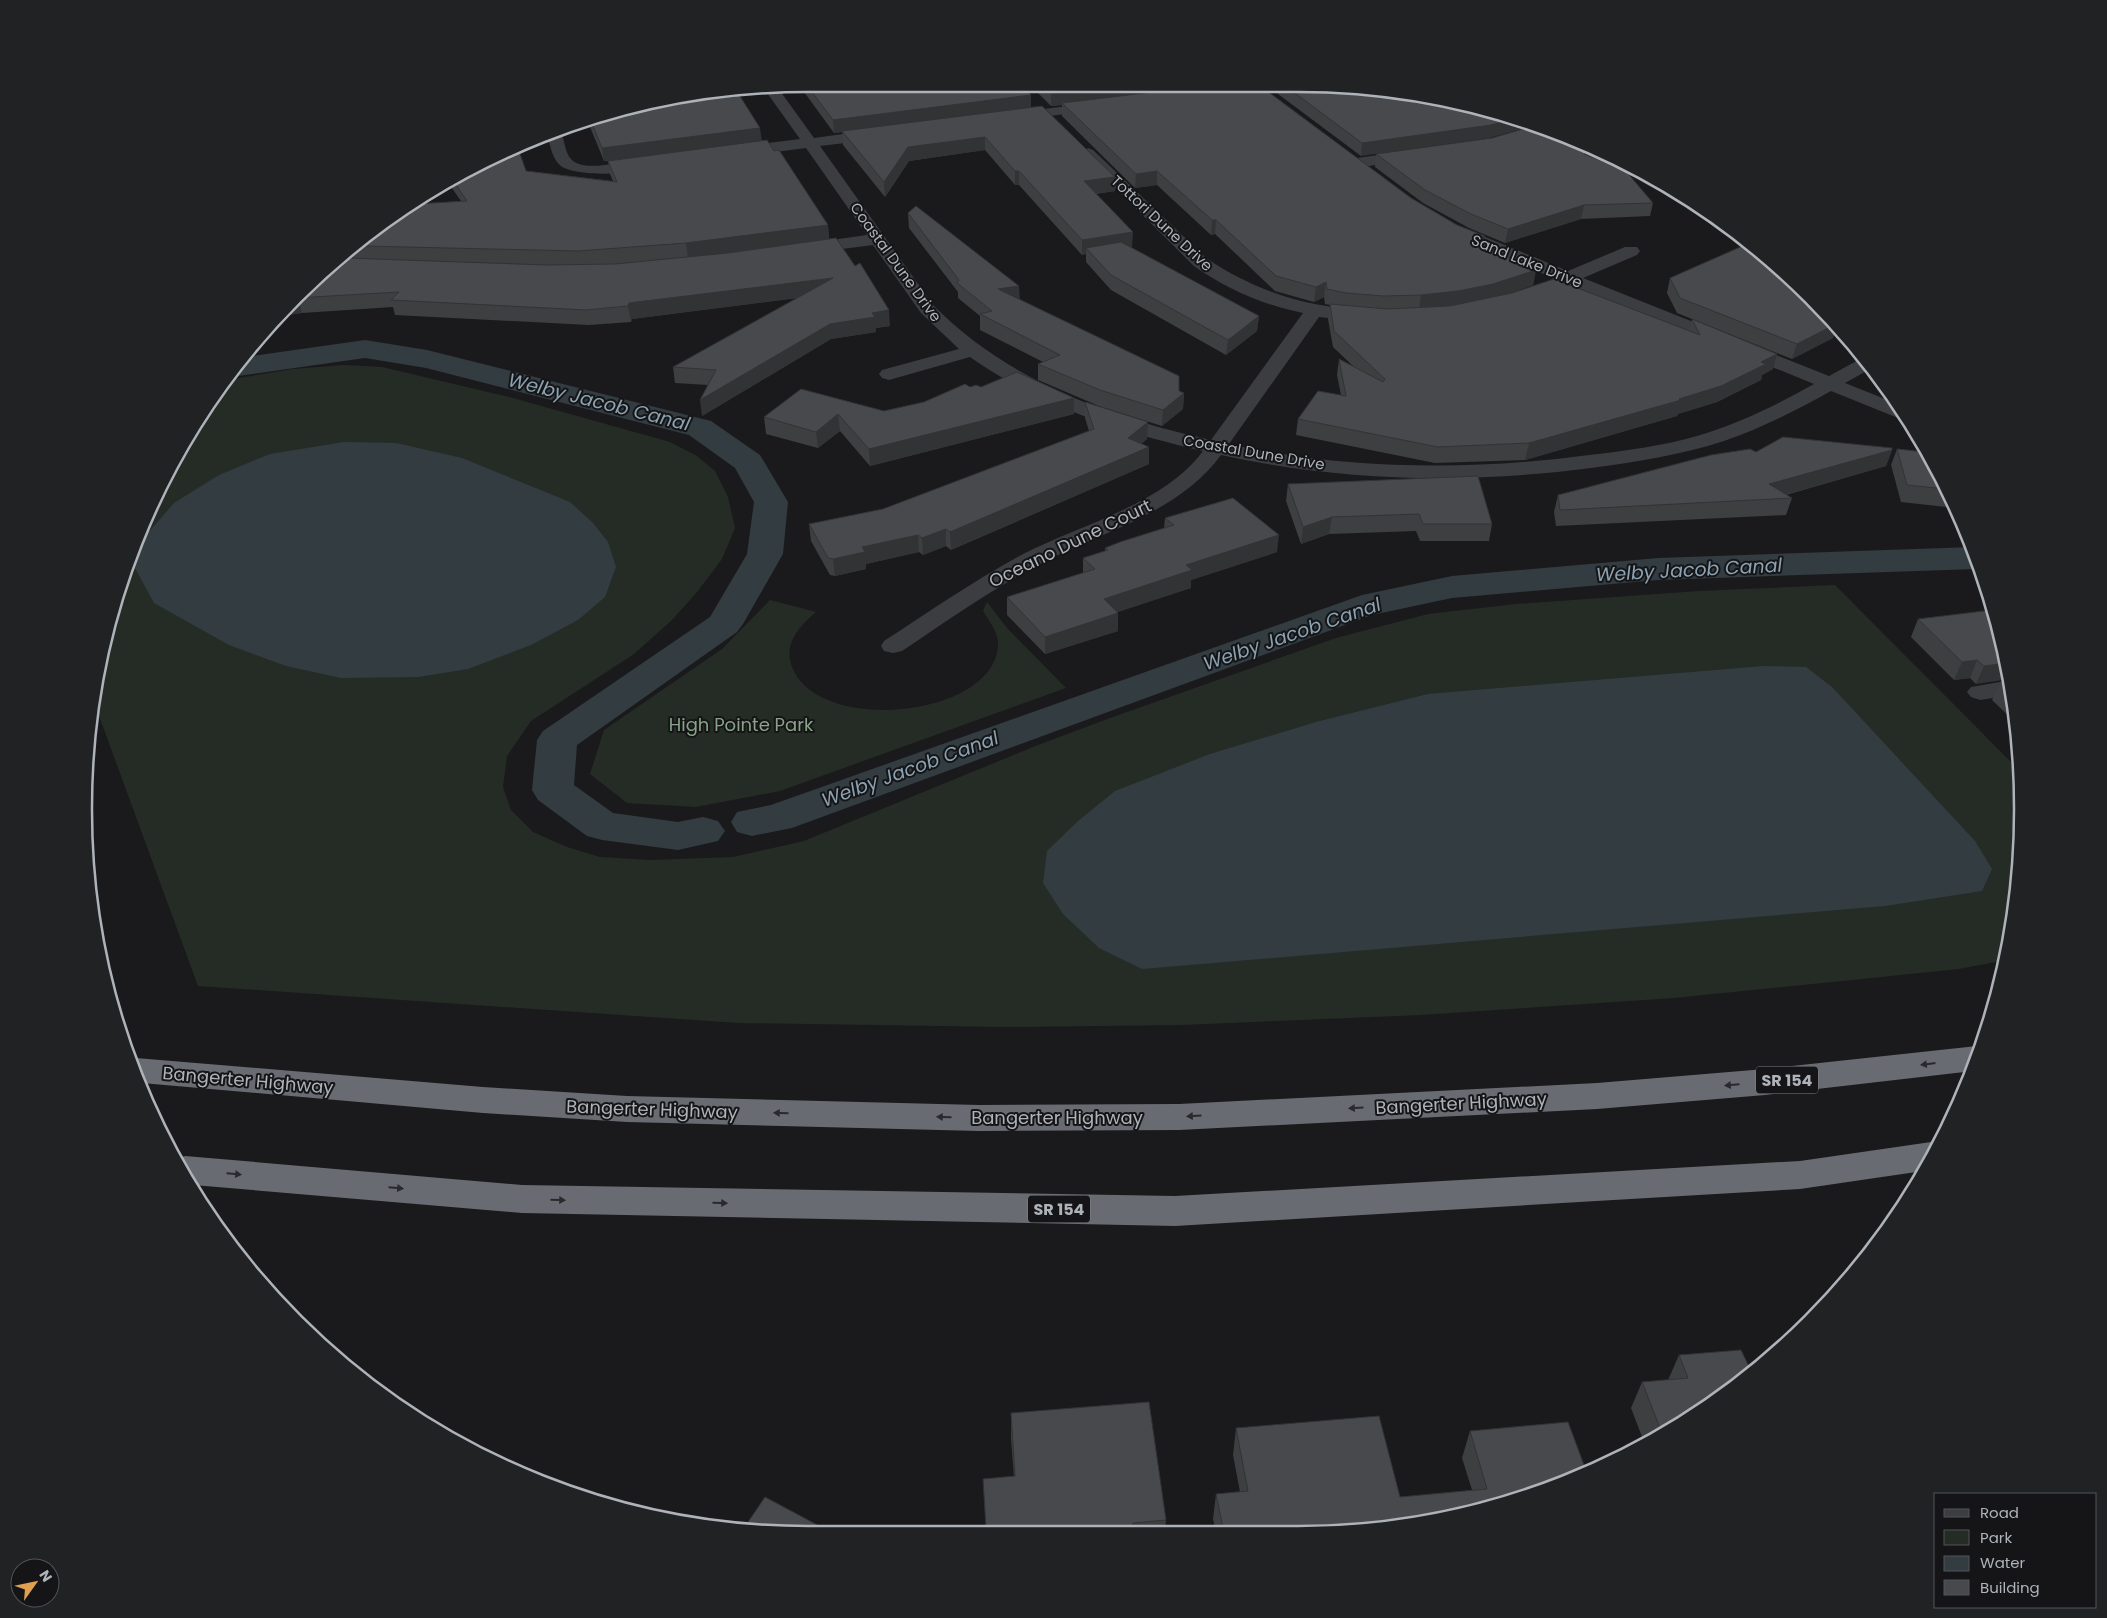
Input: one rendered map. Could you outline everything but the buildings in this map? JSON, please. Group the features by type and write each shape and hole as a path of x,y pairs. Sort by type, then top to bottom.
{"highway":[{"name":"Bangerter Highway","path":"142,1071 483,1100 627,1110 988,1118 1179,1117 1597,1096 1765,1082 1969,1059"},
{"name":"SR 154","path":"190,1170 522,1199 1175,1211 1800,1175 1924,1157"}],"street":[{"name":"Coastal Dune Drive","path":"775,93 927,309 940,323 972,350 1030,385 1072,404 1146,430 1214,448 1282,460 1361,470 1429,472 1507,471 1581,464 1652,452 1718,436 1773,413 1860,366"},
{"path":"1028,95 1060,126"},
{"path":"997,119 1113,104"},
{"path":"719,154 898,132"},
{"path":"556,139 564,160 578,168 599,169 659,162"},
{"name":"Tottori Dune Drive","path":"1074,140 1200,262 1228,281 1268,297 1315,310 1379,316"},
{"path":"1342,151 1379,180"},
{"path":"1357,163 1425,154"},
{"name":"Sand Lake Drive","path":"1438,221 1480,242 1892,409"},
{"path":"784,252 878,239"},
{"path":"1544,287 1631,251"},
{"name":"Oceano Dune Court","path":"893,646 971,594 1032,559 1163,497 1192,474 1214,448 1315,310"},
{"path":"889,374 972,350"},
{"path":"1980,692 2004,689"}],"green space":[{"path":"344,365 382,367 513,398 670,442 697,456 715,471 728,497 735,528 722,559 698,591 671,621 634,654 531,721 507,756 503,787 511,810 533,832 567,847 600,857 650,860 733,857 804,841 1038,745 1110,718 1336,638 1428,614 1516,604 1699,591 1835,585 2013,764 2013,856 2008,903 1998,962 1959,969 1674,998 1421,1015 1181,1025 1005,1027 738,1023 198,986 99,716 106,669 117,624 147,535 166,492 188,451 213,411 237,378 293,369"},
{"name":"High Pointe Park","path":"770,600 816,612 799,629 791,643 790,658 792,667 808,689 834,703 867,709 903,709 937,702 967,689 989,670 998,646 995,632 983,611 987,602 1007,628 1066,688 780,791 696,807 627,803 590,774 604,730 722,649"}],"water":[{"path":"344,442 396,443 462,458 570,502 593,523 608,542 616,567 605,597 578,620 531,645 468,669 418,677 341,678 286,666 229,645 154,603 135,568 148,533 174,503 219,475 270,454"},
{"path":"1764,666 1806,667 1832,687 1975,841 1992,869 1982,891 1885,906 1142,969 1099,948 1063,914 1043,883 1047,851 1078,821 1115,791 1210,754 1316,722 1428,694"}],"waterway":[{"name":"Welby Jacob Canal","path":"247,366 365,349 427,359 700,428 748,462 771,502 765,554 724,624 557,740 553,790 602,826 678,836 703,831"},
{"name":"Welby Jacob Canal","path":"752,822 777,818 1362,606 1452,587 1658,569 1968,558"}]}
